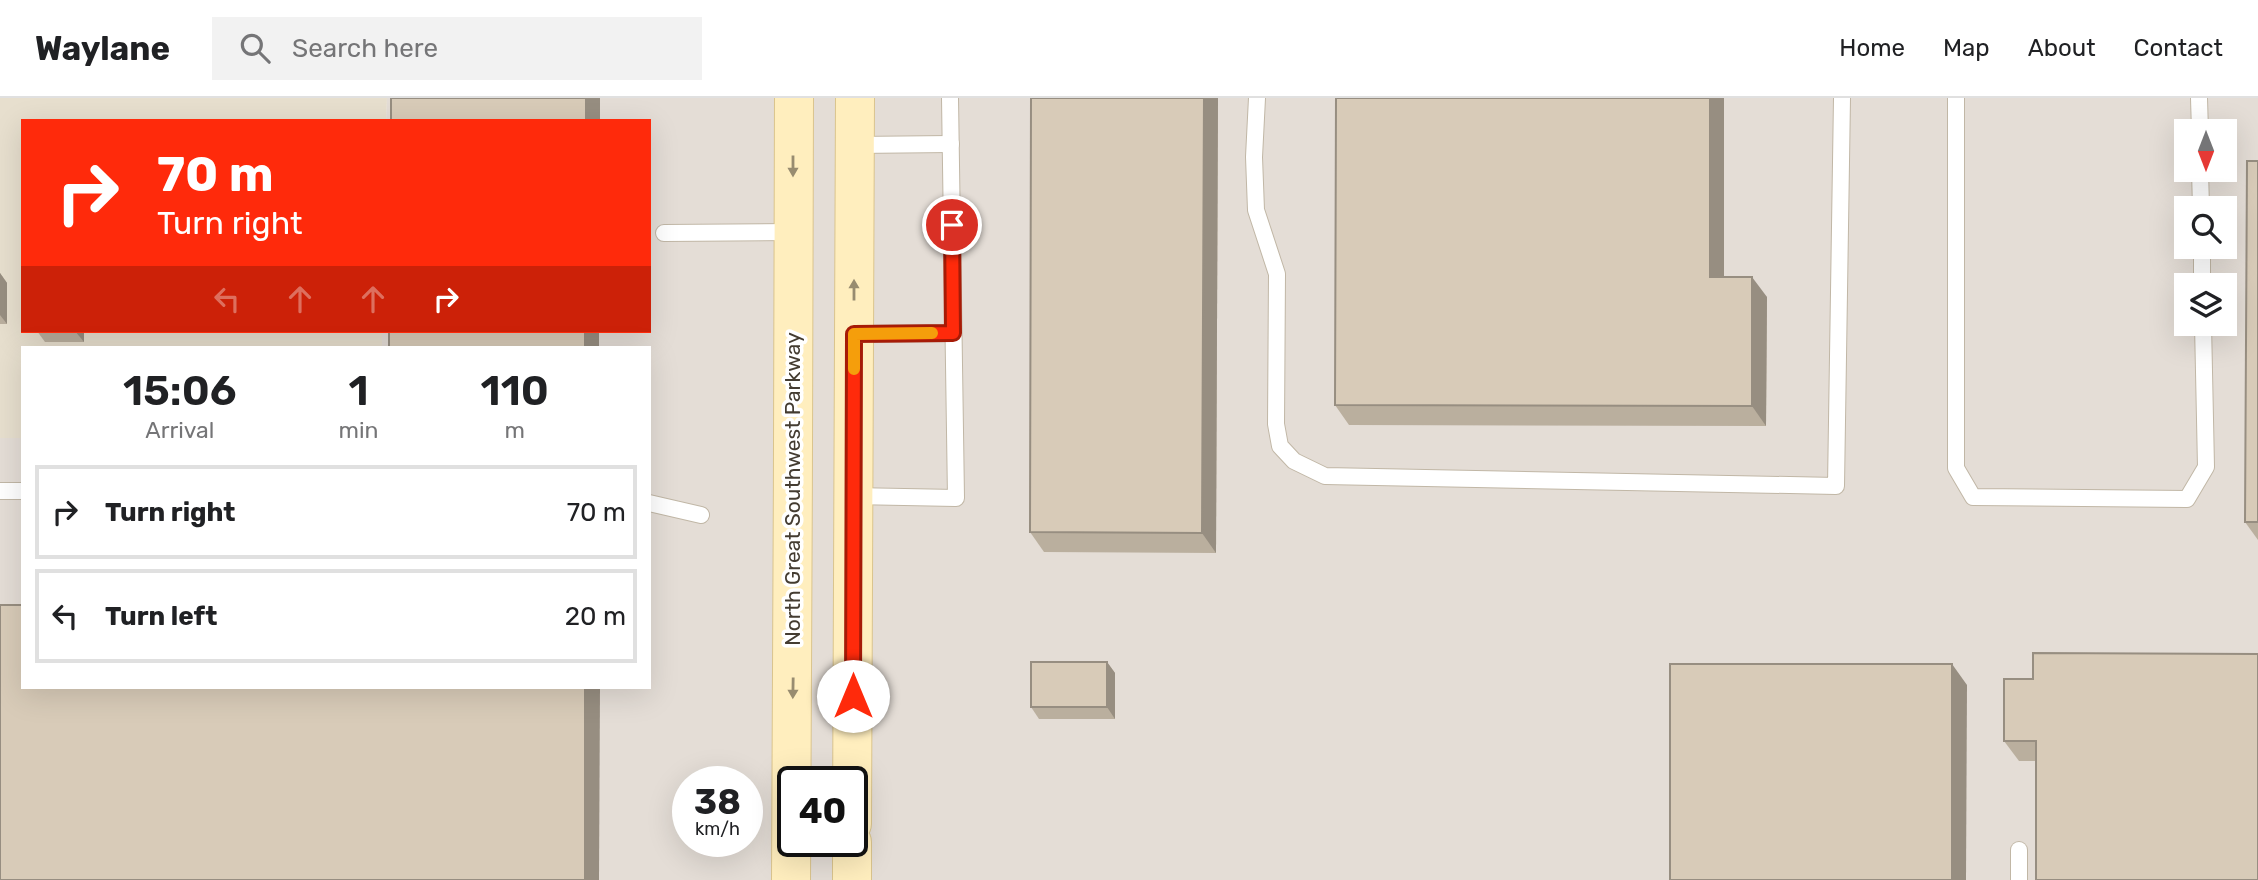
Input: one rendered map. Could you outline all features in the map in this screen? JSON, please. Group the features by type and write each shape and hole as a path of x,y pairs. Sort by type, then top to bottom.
{"street":[{"name":"North Great Southwest Parkway","path":"791,880 794,98"},
{"path":"852,766 855,98"},
{"path":"793,365 854,349"},
{"path":"852,857 852,880"}],"lane":[{"path":"852,496 956,498 950,98"},
{"path":"1257,98 1254,157 1256,210 1277,274 1276,424 1280,446 1294,461 1325,476 1836,486 1842,98"},
{"path":"1956,98 1956,468 1973,497 2187,499 2206,467 2203,336"},
{"path":"2199,98 2200,119"},
{"path":"855,145 951,144"},
{"path":"664,233 793,232"},
{"path":"854,349 953,333"},
{"path":"0,491 21,491"},
{"path":"651,503 701,515"},
{"path":"2019,850 2019,880"}],"shaded area":[{"path":"0,98 387,98 386,119 21,119 21,333 382,333 382,346 21,346 21,438 0,438"},
{"path":"387,98 2258,98 2258,880 0,880 0,438 21,438 21,689 651,689 651,346 382,346 382,333 651,333 651,119 386,119"}],"building":[{"path":"391,98 586,98 586,119 391,119"},
{"path":"1031,98 1204,98 1202,533 1030,532"},
{"path":"1336,98 1710,98 1710,277 1752,277 1752,406 1335,405"},
{"path":"2247,161 2258,161 2258,522 2245,522"},
{"path":"389,333 585,333 585,346 389,346"},
{"path":"0,605 21,605 21,689 585,689 585,880 0,880"},
{"path":"2033,653 2258,654 2258,880 2036,880 2036,741 2004,741 2004,679 2033,679"},
{"path":"1031,662 1107,662 1107,707 1031,707"},
{"path":"1670,664 1952,664 1952,880 1670,880"}],"slow traffic":[{"path":"854,369 854,334 932,333"}],"route":[{"path":"853,696 854,334 953,333 952,225"}]}
